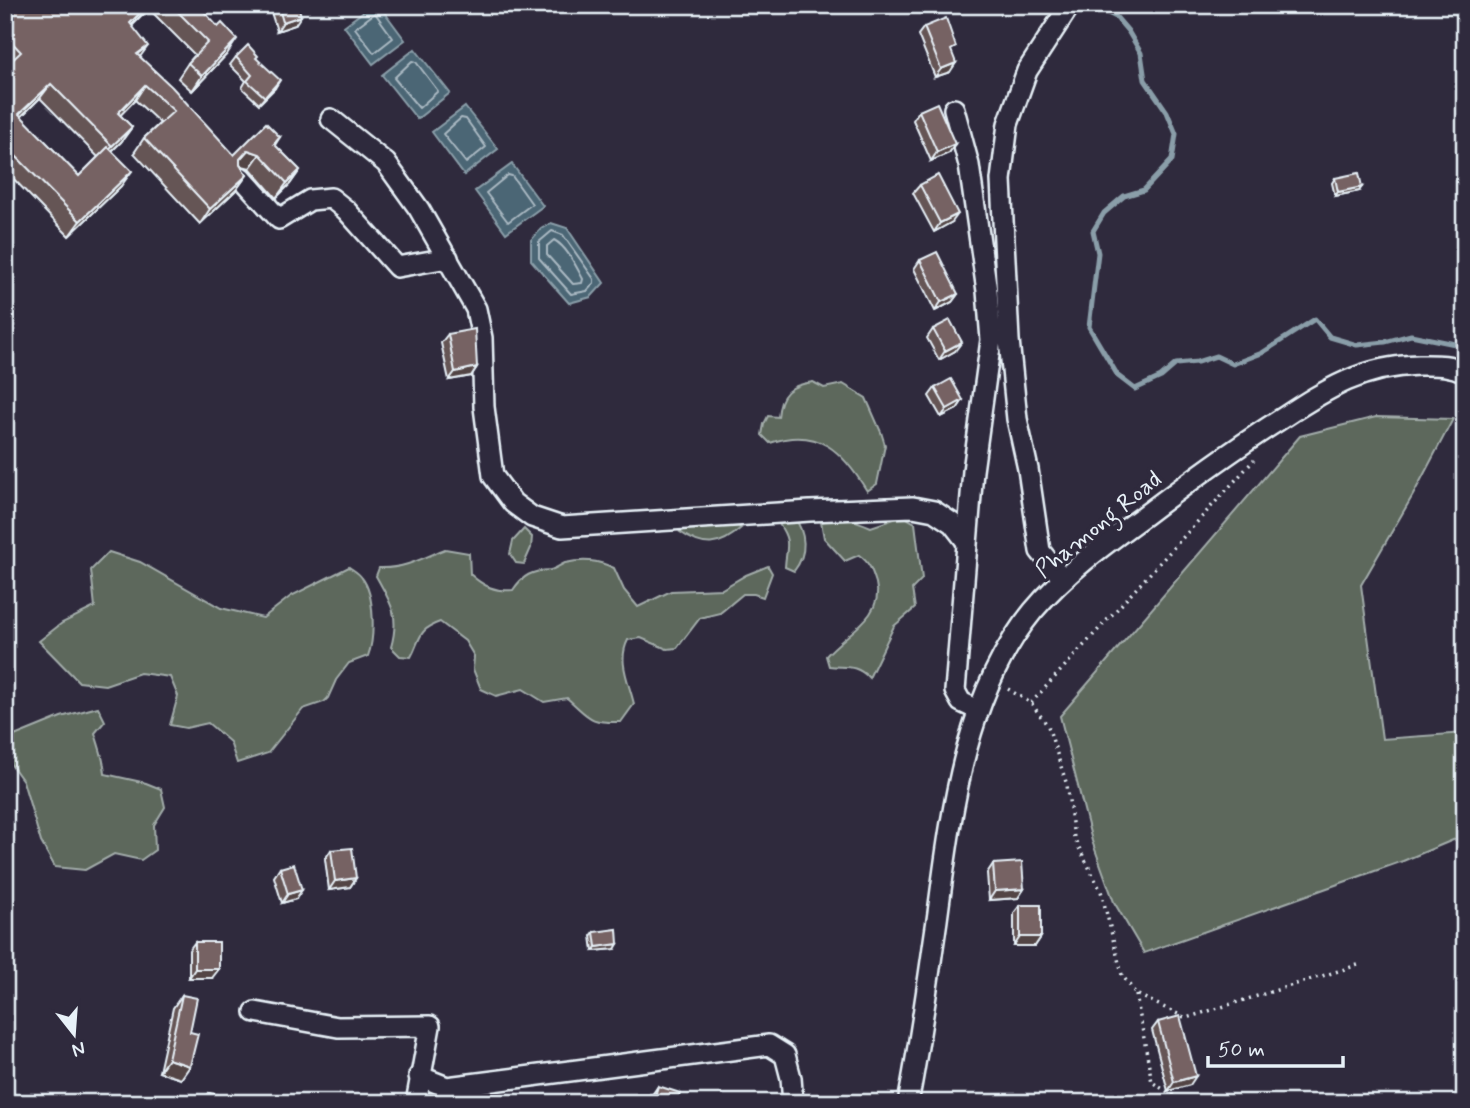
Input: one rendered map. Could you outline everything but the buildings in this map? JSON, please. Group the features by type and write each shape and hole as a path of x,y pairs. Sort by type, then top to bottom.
{"street":[{"path":"1063,579 1040,551 1028,469 1017,419 1009,340 1001,180 1008,124 1027,71 1070,5"},
{"path":"954,109 970,165 991,341 973,471 955,691 961,702 978,710"},
{"path":"331,119 386,163 419,209 476,309 493,476 513,503 532,517 562,527 914,507 934,511 952,523 966,541"},
{"path":"241,177 279,219 310,200 331,198 346,210 397,267 448,258"},
{"name":"Phamong Road","path":"908,1103 918,1051 946,842 958,782 978,710 992,679 1032,613 1063,579 1098,549 1217,461 1318,396 1356,375 1393,365 1449,364 1465,372"},
{"path":"255,1012 338,1027 430,1026 416,1103"},
{"path":"419,1076 447,1087 482,1084 520,1076 769,1045 785,1055 791,1078 793,1103"}],"path":[{"path":"1031,703 1260,453"},
{"path":"992,679 1031,703 1048,726 1067,785 1074,838 1101,891 1122,975 1136,994 1152,1082 1185,1103"},
{"path":"1136,994 1186,1018 1361,964"}],"green space":[{"path":"813,382 824,388 843,384 866,398 885,445 877,484 867,491 849,465 828,446 816,440 802,438 770,443 762,435 768,416 778,417 784,396 798,385"},
{"path":"1376,417 1453,419 1361,585 1382,739 1465,733 1465,835 1403,861 1144,953 1114,902 1092,841 1060,716 1300,436"},
{"path":"793,515 801,529 804,543 802,557 794,571 785,567 787,541 779,524 782,516"},
{"path":"903,516 915,523 922,579 912,589 915,608 894,626 869,678 855,669 829,666 826,656 869,615 875,606 877,595 876,583 868,564 859,555 845,561 824,538 821,522 846,519 871,527"},
{"path":"732,522 741,528 733,535 711,544 696,541 680,532 696,525"},
{"path":"524,529 532,537 531,548 524,564 516,563 510,554 513,541"},
{"path":"445,549 469,553 470,574 485,585 501,590 513,590 528,575 565,563 602,563 614,568 624,590 638,607 671,591 722,589 768,566 772,573 763,597 743,594 720,613 700,618 677,648 667,649 641,638 628,640 624,664 634,704 621,722 602,721 585,715 567,698 544,702 523,689 496,696 481,689 473,669 474,656 465,641 440,622 423,632 411,657 400,656 391,647 395,626 393,610 376,576 379,568 405,565"},
{"path":"109,552 140,562 221,608 263,618 291,596 349,567 361,576 369,594 373,628 368,656 349,663 336,680 328,698 303,709 268,753 237,763 230,742 208,723 186,728 170,725 178,696 170,677 140,673 105,685 79,682 39,641 62,623 95,607 91,570"},
{"path":"98,707 105,721 95,733 105,774 161,789 165,807 154,825 155,850 141,860 114,854 85,870 55,867 41,842 23,781 5,756 7,739 61,717"}],"water":[{"path":"372,5 379,5 405,40 373,64 344,26"},
{"path":"415,49 450,93 417,119 382,75"},
{"path":"465,107 498,149 464,175 432,132"},
{"path":"512,164 543,206 506,233 475,191"},
{"path":"551,223 567,228 604,283 591,297 569,303 531,260 531,240"}],"waterway":[{"path":"1092,5 1116,17 1128,31 1141,53 1145,80 1167,112 1176,134 1172,160 1144,190 1124,196 1104,213 1093,231 1098,253 1089,327 1118,376 1135,389 1161,377 1176,364 1197,362 1216,356 1233,364 1262,353 1315,319 1330,337 1357,345 1385,342 1411,335 1465,346"}]}
